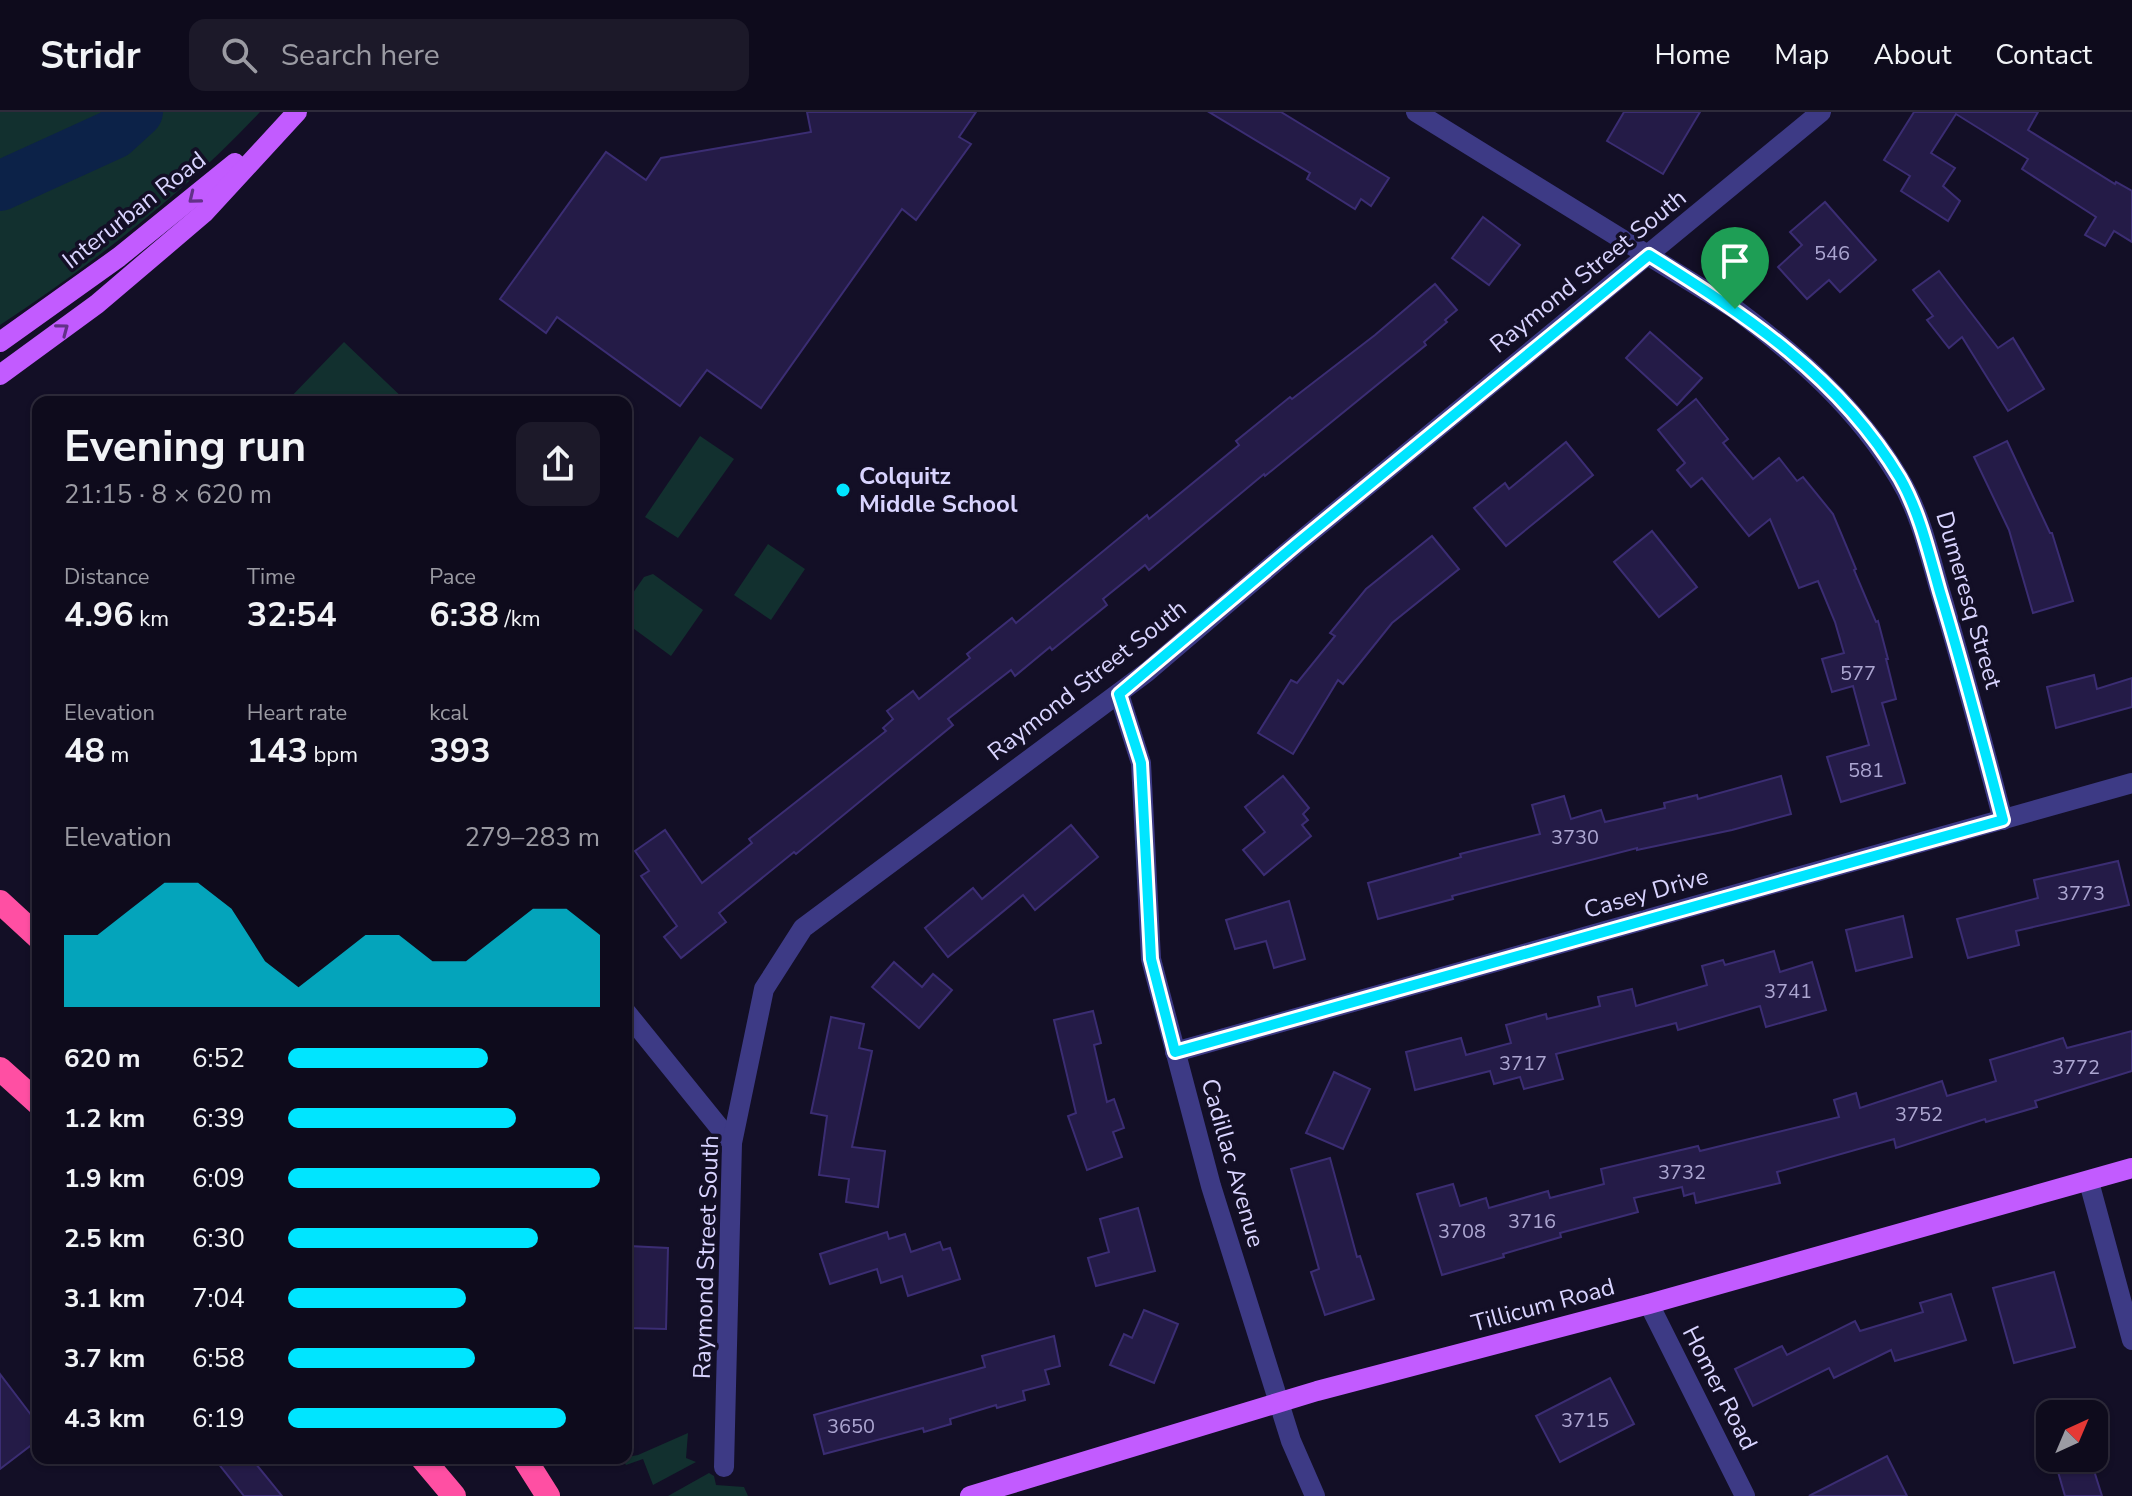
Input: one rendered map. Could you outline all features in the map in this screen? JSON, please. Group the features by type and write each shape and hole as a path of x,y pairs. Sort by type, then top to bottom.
{"highway":[{"path":"0,902 32,931"},
{"path":"0,1069 32,1098"},
{"path":"427,1464 454,1496"},
{"path":"528,1464 548,1496"}],"main road":[{"name":"Interurban Road","path":"0,342 119,257 297,112"},
{"path":"0,375 97,304 204,213 297,112"},
{"name":"Tillicum Road","path":"970,1496 1279,1403 1649,1304 2132,1168"}],"street":[{"name":"Dumeresq Street","path":"1416,112 1735,309 1782,344 1853,414 1900,479 1921,526 1960,656 2003,820"},
{"name":"Raymond Street South","path":"724,1467 732,1143 764,989 803,928 1062,733 1119,694 1821,112"},
{"name":"Cadillac Avenue","path":"1119,694 1141,763 1151,959 1211,1186 1296,1456 1315,1496"},
{"name":"Casey Drive","path":"1175,1052 2132,783"},
{"path":"632,1019 732,1143"},
{"path":"2089,1182 2132,1340"},
{"name":"Homer Road","path":"1649,1304 1745,1496"}],"green space":[{"path":"0,112 260,112 169,199 69,277 0,325"},
{"path":"344,342 401,396 292,396"},
{"path":"700,436 734,459 678,538 645,517"},
{"path":"768,544 805,569 771,620 734,595"},
{"path":"653,574 703,610 671,656 632,627 632,594 644,577"},
{"path":"688,1433 686,1458 696,1462 653,1485 643,1459 632,1463 632,1456"},
{"path":"709,1473 714,1476 716,1485 744,1487 748,1496 668,1496"}],"building":[{"path":"807,112 976,112 959,137 971,144 916,220 902,209 761,408 707,370 680,406 557,317 546,333 500,299 606,152 646,180 661,158 811,132"},
{"path":"1209,112 1281,112 1389,178 1371,206 1361,199 1355,209 1307,179 1310,173"},
{"path":"1624,112 1700,112 1663,174 1607,141"},
{"path":"1914,112 2038,112 2028,130 2115,184 2132,191 2132,242 2114,231 2105,246 2085,235 2096,217 2022,169 2028,159 1956,114 1931,153 1955,168 1943,186 1960,201 1948,221 1901,191 1910,176 1884,160"},
{"path":"1825,202 1876,260 1840,292 1829,280 1807,299 1778,267 1802,245 1790,232"},
{"path":"1483,217 1520,245 1489,285 1452,258"},
{"path":"1939,271 1998,348 2013,338 2044,389 2008,411 1962,337 1949,348 1927,320 1933,316 1913,290"},
{"path":"1435,284 1457,310 1424,342 1426,345 1149,570 1145,565 1103,599 1107,605 1052,650 1050,647 1015,676 1011,670 948,719 953,725 719,913 726,922 681,958 664,937 677,926 641,876 649,871 635,851 665,830 702,883 752,843 749,839 886,731 883,728 893,719 887,711 913,691 919,699 970,658 967,654 1012,618 1016,623 1147,515 1149,519 1239,445 1236,441 1375,335"},
{"path":"1650,332 1702,378 1677,405 1626,358"},
{"path":"1696,399 1728,439 1723,443 1753,479 1779,458 1797,481 1803,477 1833,514 1878,621 1896,699 1882,703 1905,783 1841,802 1827,757 1869,745 1853,686 1832,692 1822,659 1844,653 1835,622 1818,581 1799,588 1770,519 1749,536 1702,478 1691,487 1677,470 1685,463 1658,430"},
{"path":"2007,441 2052,533 2073,601 2033,613 2009,530 1974,457"},
{"path":"1566,442 1593,475 1506,546 1474,508 1505,483 1509,489"},
{"path":"1652,531 1697,587 1659,617 1614,562"},
{"path":"1432,536 1459,569 1392,623 1343,684 1338,680 1293,754 1258,733 1291,680 1297,683 1335,636 1330,633 1366,589"},
{"path":"2094,675 2097,689 2132,678 2132,707 2056,728 2047,687"},
{"path":"1283,776 1309,808 1303,814 1308,820 1302,825 1311,836 1264,875 1243,850 1265,832 1245,807"},
{"path":"1781,776 1791,814 1732,830 1637,848 1452,896 1453,899 1378,919 1368,883 1461,857 1460,854 1540,834 1532,805 1564,796 1571,819 1601,810 1605,822 1665,808 1664,803 1697,795 1698,799"},
{"path":"1071,825 1098,857 1035,910 1023,895 948,957 925,928 973,888 982,899"},
{"path":"2118,861 2129,905 2016,931 2019,945 1968,958 1957,919 2038,898 2034,880"},
{"path":"1289,901 1305,959 1274,968 1266,941 1235,949 1226,920"},
{"path":"1903,916 1912,957 1856,971 1846,930"},
{"path":"1774,951 1780,972 1812,962 1826,1010 1766,1027 1760,1006 1678,1030 1676,1023 1556,1054 1563,1079 1524,1089 1520,1077 1494,1084 1490,1071 1415,1090 1406,1052 1461,1038 1466,1055 1511,1043 1506,1025 1546,1014 1547,1019 1600,1006 1598,997 1632,989 1636,1006 1707,985 1702,966 1723,960 1725,965"},
{"path":"894,962 922,987 933,974 952,990 919,1028 872,987"},
{"path":"1093,1011 1101,1043 1094,1045 1107,1102 1114,1099 1124,1128 1113,1132 1122,1157 1087,1170 1068,1116 1076,1113 1054,1020"},
{"path":"831,1017 864,1024 859,1048 872,1051 852,1147 885,1151 878,1207 846,1202 849,1179 819,1175 827,1116 811,1113"},
{"path":"2132,1031 2132,1071 2035,1101 2037,1107 1986,1122 1985,1119 1896,1148 1894,1139 1777,1172 1780,1183 1696,1203 1694,1193 1684,1196 1682,1187 1634,1198 1638,1212 1560,1233 1561,1237 1442,1275 1417,1194 1453,1184 1460,1206 1486,1198 1489,1208 1548,1191 1550,1198 1604,1184 1601,1169 1698,1146 1700,1151 1839,1117 1834,1100 1856,1093 1860,1108 1942,1081 1947,1096 1996,1081 1990,1060 2063,1038 2067,1048"},
{"path":"1334,1072 1370,1089 1343,1149 1306,1133"},
{"path":"1330,1158 1357,1257 1360,1256 1374,1299 1325,1315 1311,1272 1319,1269 1291,1169"},
{"path":"1138,1208 1155,1271 1096,1286 1088,1258 1109,1252 1100,1219"},
{"path":"887,1232 889,1239 905,1234 911,1252 940,1242 943,1250 950,1248 960,1279 908,1296 902,1276 881,1283 877,1269 830,1284 820,1254"},
{"path":"632,1246 668,1248 666,1329 632,1328"},
{"path":"2054,1272 2075,1347 2014,1363 1993,1288"},
{"path":"1951,1294 1966,1340 1895,1361 1891,1350 1834,1378 1829,1368 1753,1406 1735,1369 1782,1346 1787,1355 1855,1321 1860,1331 1923,1312 1920,1303"},
{"path":"1144,1310 1178,1324 1154,1383 1110,1365 1124,1334 1132,1338"},
{"path":"1054,1336 1060,1366 1045,1370 1049,1384 1023,1391 1025,1400 950,1419 951,1424 924,1432 923,1428 824,1454 814,1415 985,1367 982,1356"},
{"path":"0,1374 32,1416 32,1445 0,1469"},
{"path":"1610,1378 1634,1424 1560,1462 1536,1416"},
{"path":"1887,1456 1907,1496 1809,1496"},
{"path":"219,1464 256,1464 282,1496 244,1496"},
{"path":"2058,1472 2094,1472 2102,1496 2065,1496"}],"waterway":[{"path":"0,186 114,134 138,112"}],"place":[{"name":"Colquitz Middle School","path":"843,490"}],"route":[{"path":"1649,255 1735,309 1782,344 1824,384 1853,414 1900,479 1916,512 1960,656 2003,820 1175,1052 1151,959 1141,763 1119,694 1649,255"}]}
